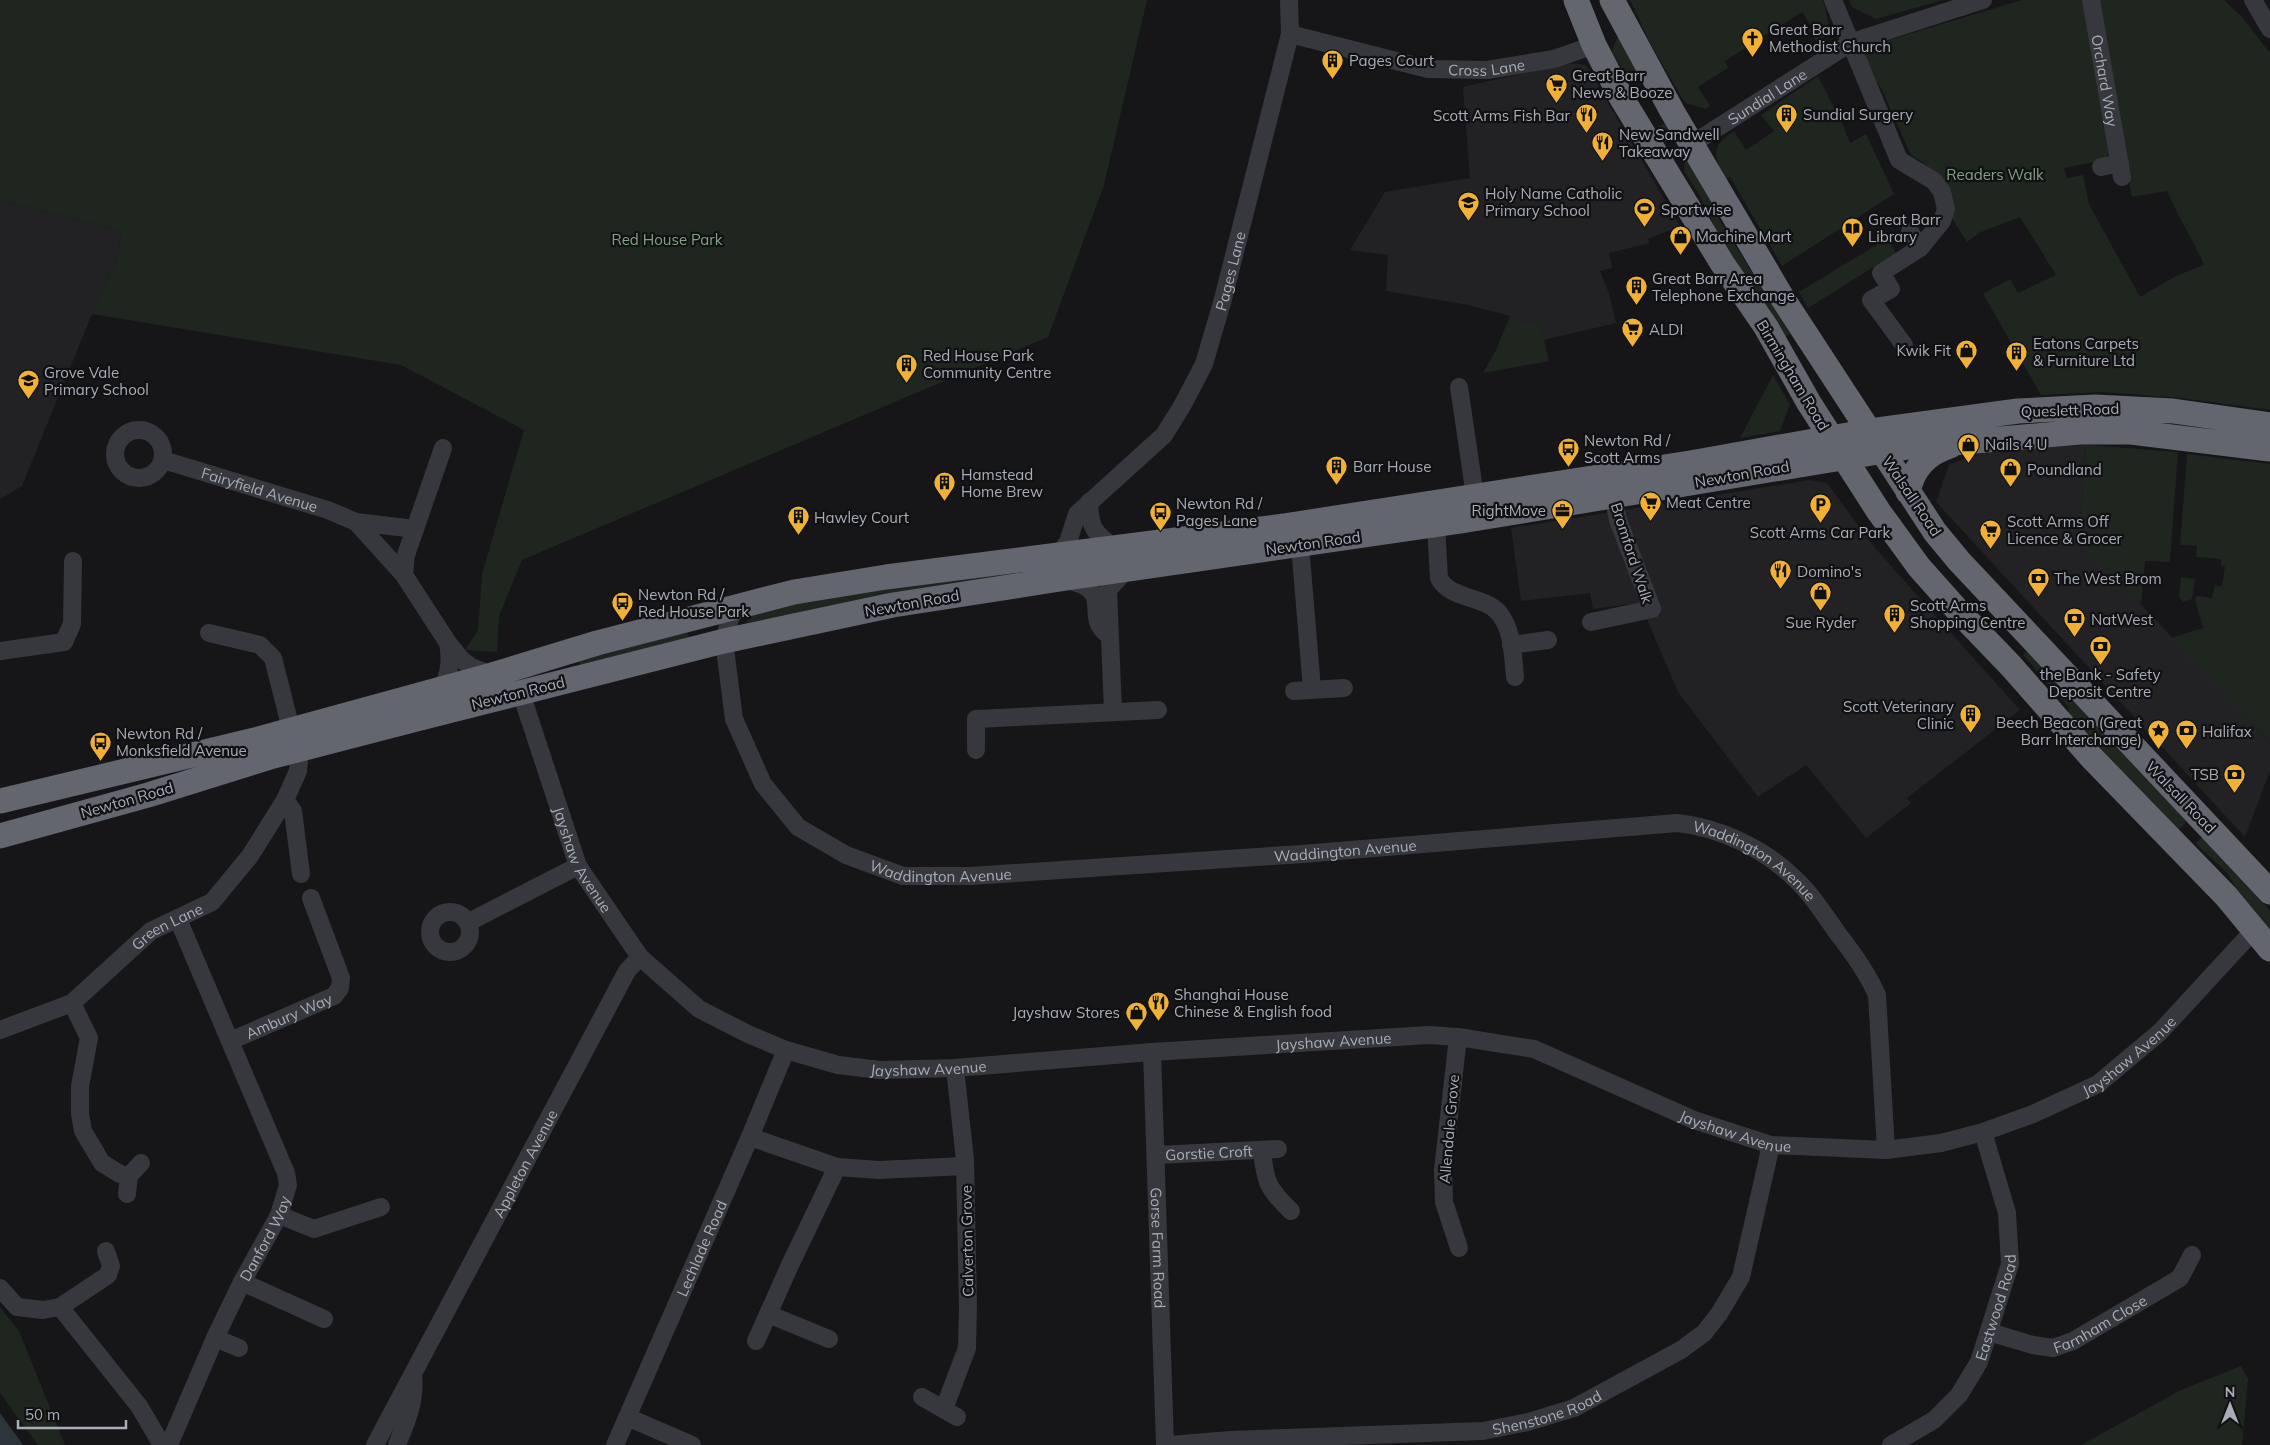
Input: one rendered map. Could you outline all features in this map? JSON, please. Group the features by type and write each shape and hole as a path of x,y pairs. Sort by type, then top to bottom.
{"highway":[{"name":"Birmingham Road","path":"1576,0 1594,45 1621,98 1722,263 1766,328 1856,444"},
{"path":"1594,45 1608,34 1608,24 1598,0"},
{"name":"Birmingham Road","path":"1612,0 1692,144 1783,299 1856,444"},
{"path":"1661,162 1692,144"},
{"name":"Queslett Road","path":"1856,444 1922,423 2039,410 2095,407 2173,411 2270,425"},
{"path":"2039,410 2030,414 2026,420 2028,429 2041,435"},
{"name":"Queslett Road","path":"1856,444 1966,441 2080,432 2131,432 2270,449"},
{"path":"1908,492 1911,479 1921,462 1942,448 1966,441"},
{"path":"1856,444 1879,512 1919,566 2092,758 2174,845 2226,896 2270,949"},
{"name":"Walsall Road","path":"1856,444 1908,492 1959,561 2270,892"},
{"name":"Newton Road","path":"0,801 521,693 724,641 893,605 1060,578 1436,525 1613,495 1856,444"},
{"name":"Newton Road","path":"0,836 148,795 296,739 442,689 664,624 794,592 870,579 1284,526 1690,463 1856,444"},
{"path":"2011,666 2007,650 2011,641 2016,636 2028,634"},
{"path":"2174,845 2202,818"}],"street":[{"name":"Pages Lane","path":"1060,554 1068,542 1077,514 1164,435 1204,364 1223,299 1290,34 1290,0"},
{"path":"1833,0 1852,42 1899,160 1934,181 1942,192 1946,208 1942,221 1920,248 1880,272 1892,289 1871,300 1904,345"},
{"name":"Sundial Lane","path":"1692,144 1852,42 1983,0"},
{"name":"Orchard Way","path":"2091,0 2121,170 2101,167"},
{"path":"2253,0 2270,29"},
{"name":"Cross Lane","path":"1290,34 1428,69 1487,70 1554,59 1594,45"},
{"path":"1910,232 1920,248"},
{"path":"1459,387 1475,496"},
{"path":"404,575 406,555 444,448"},
{"name":"Fairyfield Avenue","path":"163,460 328,510 356,522 415,529"},
{"name":"Bromford Walk","path":"1591,622 1652,610 1618,520 1613,495"},
{"path":"1089,502 1090,523 1100,538 1112,547"},
{"name":"Fairyfield Avenue","path":"356,522 404,575 448,643 461,659 471,666 492,675"},
{"path":"1436,525 1439,578 1441,583 1447,589 1490,606 1499,614 1508,630 1515,677"},
{"path":"1300,545 1312,689"},
{"path":"0,651 64,642 72,624 73,562"},
{"path":"1114,711 1108,590 1126,570"},
{"path":"1060,578 1084,584 1092,591 1096,599 1098,624 1109,636"},
{"name":"Waddington Avenue","path":"746,603 731,615 724,641 734,719 763,784 798,827 846,856 903,876 971,876 1302,854 1677,823 1697,825 1762,853 1793,877 1816,902 1868,974 1877,994 1886,1150"},
{"path":"664,624 695,625 710,628 724,641"},
{"path":"209,633 260,645 273,658 296,739"},
{"path":"1511,645 1548,640"},
{"name":"Fairyfield Avenue","path":"442,689 449,674 451,662 448,643"},
{"path":"1294,691 1344,688"},
{"name":"Jayshaw Avenue","path":"521,693 578,866 640,957 699,1009 748,1034 786,1050 838,1065 880,1070 955,1068 1152,1052 1429,1035 1458,1037 1534,1050 1694,1120 1771,1145 1886,1150 1941,1143 1983,1132 2033,1114 2098,1084 2160,1032 2254,930"},
{"path":"976,750 976,719 1158,710"},
{"name":"Green Lane","path":"0,1030 72,1003 151,932 212,902 250,856 285,800 298,771 296,739"},
{"path":"0,825 119,792 148,795"},
{"path":"285,800 294,811 301,874"},
{"path":"469,922 578,866"},
{"name":"Ambury Way","path":"230,1041 334,996 340,988 340,978 311,898"},
{"name":"Danford Way","path":"169,1445 215,1338 242,1282 279,1215 288,1185 286,1173 178,919"},
{"name":"Appleton Avenue","path":"375,1445 627,971 640,957"},
{"path":"72,1003 89,1038 80,1086 80,1114 83,1132 102,1163 120,1174 128,1176"},
{"name":"Allendale Grove","path":"1458,1037 1443,1170 1444,1202 1459,1248"},
{"name":"Lechlade Road","path":"615,1445 786,1050"},
{"name":"Gorse Farm Road","path":"1152,1052 1157,1155 1165,1445"},
{"name":"Calverton Grove","path":"922,1397 951,1413 966,1348 968,1306 966,1166 955,1068"},
{"name":"Eastwood Road","path":"1891,1445 1934,1420 1959,1395 1979,1362 2010,1264 2007,1213 1983,1132"},
{"path":"750,1136 837,1168 879,1170 966,1166"},
{"name":"Shenstone Road","path":"1170,1445 1231,1440 1484,1431 1528,1422 1574,1408 1681,1350 1704,1333 1741,1277 1771,1145"},
{"name":"Gorstie Croft","path":"1157,1155 1270,1150 1264,1177 1291,1211"},
{"path":"127,1194 128,1176 141,1163"},
{"path":"756,1341 837,1168"},
{"path":"279,1215 314,1229 381,1207"},
{"path":"0,1288 17,1307 43,1310 60,1307 108,1275 111,1266 106,1251"},
{"name":"Farnham Close","path":"1989,1332 2033,1345 2053,1348 2073,1341 2180,1278 2192,1255"},
{"path":"242,1282 324,1319"},
{"path":"60,1307 139,1406 159,1440 169,1445"},
{"path":"768,1314 829,1339"},
{"path":"215,1338 239,1348"},
{"name":"Appleton Avenue","path":"398,1445 411,1409 415,1387 413,1372"},
{"path":"627,1417 692,1445"}],"shaded area":[{"name":"Holy Name Catholic Primary School","path":"1570,63 1586,65 1680,226 1648,239 1650,243 1609,253 1612,268 1600,271 1609,293 1616,323 1544,340 1541,327 1510,316 1468,305 1386,291 1388,255 1350,250 1385,192 1470,178 1463,87"},
{"name":"Grove Vale Primary School","path":"0,200 121,231 118,256 92,314 22,486 0,499"},
{"path":"2086,445 2079,544 2105,566 2270,742 2270,771 2245,837 1936,502 1949,465 1974,455 2042,446"},
{"path":"1810,480 1827,483 1875,548 2020,710 1907,798 1911,803 1866,838 1806,765 1758,797 1678,692 1640,603 1593,609 1590,593 1521,601 1511,528"},
{"path":"0,1413 23,1445 0,1445"}],"green space":[{"name":"Red House Park","path":"0,0 1147,0 1104,185 1048,337 522,560 499,616 497,652 465,650 478,630 482,574 524,430 401,365 92,314 118,256 121,231 0,200"},
{"path":"1630,0 1823,0 1828,18 1828,28 1819,45 1809,30 1812,27 1802,12 1725,61 1728,68 1698,87 1710,106 1706,109 1685,103 1651,45"},
{"path":"1849,0 1943,0 1876,19 1852,7"},
{"name":"Readers Walk","path":"2022,0 2082,0 2111,152 2104,160 2064,168 2067,178 2083,175 2089,204 2140,297 2176,276 2204,265 2167,191 2132,197 2093,0 2224,0 2241,16 2270,53 2270,410 2181,398 2103,392 2041,395 1983,294 2010,279 2018,293 2056,275 2020,217 1981,232 1967,242 1950,215 1939,178 1921,161 1911,155 1880,86 1869,72 1865,57 1866,47"},
{"path":"1619,33 1641,75 1629,81 1612,51"},
{"path":"1818,76 1850,143 1866,134 1894,194 1782,266 1730,177 1726,179 1718,164 1716,152 1721,142 1734,131 1746,150 1774,131 1761,115"},
{"path":"1669,121 1679,138 1673,142 1663,142 1653,129"},
{"path":"1690,158 1699,168 1719,219 1790,334 1783,338 1718,233 1700,196 1684,171 1685,161"},
{"path":"1888,238 1896,253 1808,308 1799,292"},
{"path":"1510,316 1541,327 1549,361 1483,373 1496,350"},
{"path":"1773,375 1790,405 1780,431 1740,438"},
{"path":"2086,445 2178,452 2170,562 2145,561 2141,604 2079,544"},
{"path":"2187,454 2270,464 2270,742 2171,638 2203,628 2195,599 2197,596 2212,598 2215,586 2222,586 2225,566 2221,565 2221,559 2196,557 2197,546 2180,545"},
{"path":"1336,526 824,608 747,623 746,614 799,599"},
{"path":"2181,577 2195,579 2192,599 2183,602 2179,596"},
{"path":"687,632 691,643 581,669 578,658"},
{"path":"2029,648 2187,816 2185,824 2178,830 2071,721 2067,705 2023,655"},
{"path":"2206,834 2270,911 2270,931 2237,890 2227,873 2195,843"},
{"path":"0,1307 19,1331 65,1445 38,1445 0,1393"},
{"path":"2241,1366 2248,1379 2242,1445 2081,1445 2181,1390"}],"place":[{"name":"Great Barr Methodist Church","path":"1753,57"},
{"name":"Pages Court","path":"1333,79"},
{"name":"Great Barr News & Booze","path":"1556,103"},
{"name":"Sundial Surgery","path":"1787,133"},
{"name":"Scott Arms Fish Bar","path":"1586,134"},
{"name":"New Sandwell Takeaway","path":"1603,162"},
{"name":"Holy Name Catholic Primary School","path":"1469,221"},
{"name":"Sportwise","path":"1645,228"},
{"name":"Great Barr Library","path":"1852,247"},
{"name":"Machine Mart","path":"1680,255"},
{"name":"Great Barr Area Telephone Exchange","path":"1636,306"},
{"name":"ALDI","path":"1633,348"},
{"name":"Kwik Fit","path":"1967,369"},
{"name":"Eatons Carpets & Furniture Ltd","path":"2017,371"},
{"name":"Red House Park Community Centre","path":"907,383"},
{"name":"Grove Vale Primary School","path":"28,400"},
{"name":"Nails 4 U","path":"1969,463"},
{"name":"Newton Rd / Scott Arms","path":"1568,468"},
{"name":"Barr House","path":"1337,485"},
{"name":"Poundland","path":"2011,488"},
{"name":"Hamstead Home Brew","path":"945,502"},
{"name":"Meat Centre","path":"1650,521"},
{"name":"Scott Arms Car Park","path":"1820,523"},
{"name":"RightMove","path":"1562,529"},
{"name":"Newton Rd / Pages Lane","path":"1160,531"},
{"name":"Hawley Court","path":"798,536"},
{"name":"Scott Arms Off Licence & Grocer","path":"1991,549"},
{"name":"Domino's","path":"1781,590"},
{"name":"The West Brom","path":"2038,597"},
{"name":"Sue Ryder","path":"1821,612"},
{"name":"Newton Rd / Red House Park","path":"622,622"},
{"name":"Scott Arms Shopping Centre","path":"1894,633"},
{"name":"NatWest","path":"2075,638"},
{"name":"the Bank - Safety Deposit Centre","path":"2100,665"},
{"name":"Scott Veterinary Clinic","path":"1970,734"},
{"name":"Beech Beacon (Great Barr Interchange)","path":"2158,750"},
{"name":"Halifax","path":"2186,750"},
{"name":"Newton Rd / Monksfield Avenue","path":"100,761"},
{"name":"TSB","path":"2235,793"},
{"name":"Shanghai House Chinese & English food","path":"1158,1022"},
{"name":"Jayshaw Stores","path":"1136,1031"}]}
